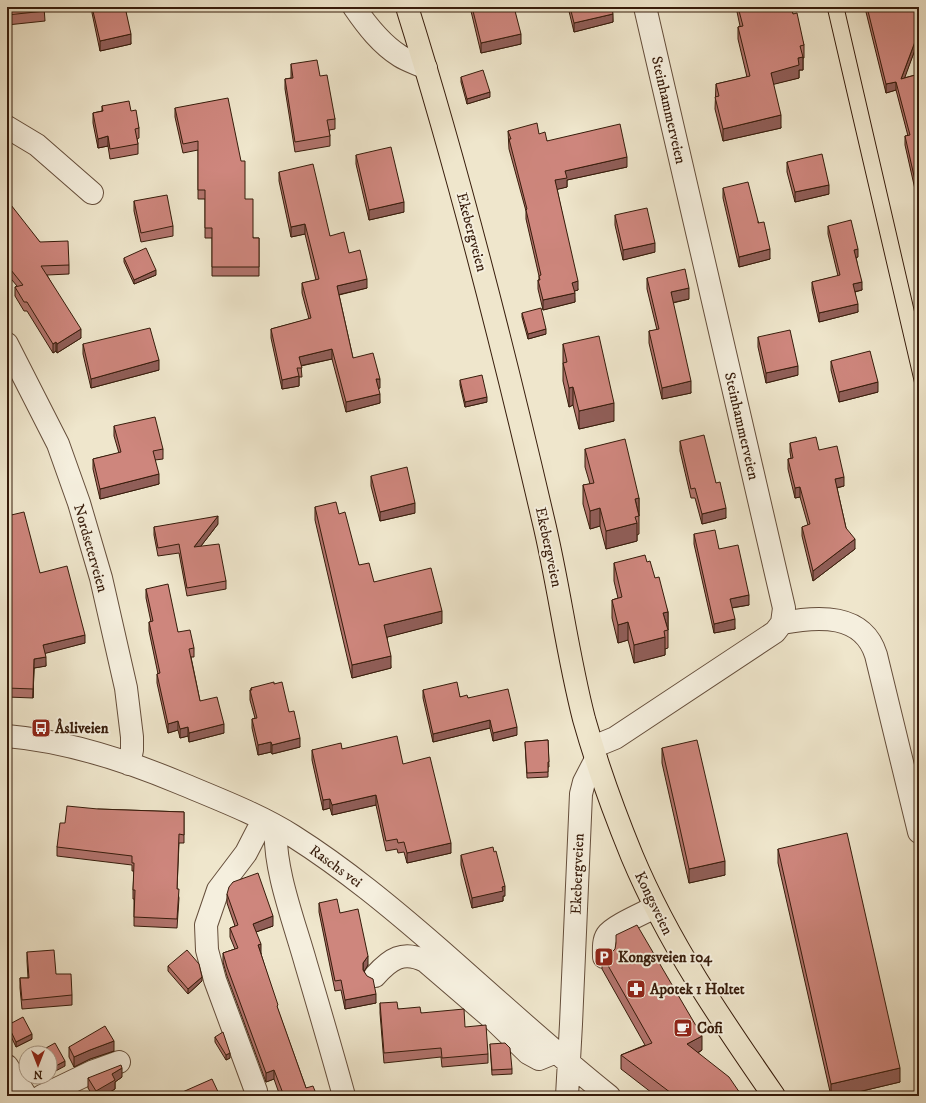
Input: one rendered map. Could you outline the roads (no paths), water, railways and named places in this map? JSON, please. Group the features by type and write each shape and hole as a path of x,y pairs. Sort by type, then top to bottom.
{"main road":[{"name":"Ekebergveien","path":"407,7 472,228 506,360 551,551 578,693 594,753"},
{"name":"Kongsveien","path":"594,753 622,831 655,907 696,980 774,1096"}],"street":[{"path":"354,7 384,44 402,57 426,68"},
{"name":"Steinhammerveien","path":"645,7 784,608 782,623"},
{"path":"7,127 37,144 92,193"},
{"name":"Nordseterveien","path":"10,358 58,444 79,504 101,578 126,688 132,737 132,750 129,764"},
{"path":"594,753 775,632 782,623 806,619 836,620 858,628 863,632 876,655 919,832"},
{"name":"Raschs vei","path":"7,736 65,746 129,764 172,780 292,835 340,867 402,918 609,1096"},
{"name":"Ekebergveien","path":"567,1096 563,1058 581,794 594,753"},
{"path":"256,1091 215,980 207,950 206,925 218,890 270,824 276,838 280,870 290,911 344,1096"},
{"path":"604,957 605,940 607,934 655,907"},
{"path":"375,976 385,965 394,959 406,956 419,958 425,961 495,1021 528,1053 538,1059 563,1058"},
{"path":"42,1096 94,1071 119,1062"},
{"path":"7,1066 26,1096"}],"tram line":[{"path":"827,7 919,402"},
{"path":"844,7 919,331"}],"place":[{"name":"Åsliveien","path":"41,728"},
{"name":"Kongsveien 104","path":"604,957"},
{"name":"Apotek 1 Holtet","path":"636,989"},
{"name":"Cofi","path":"683,1028"}]}
